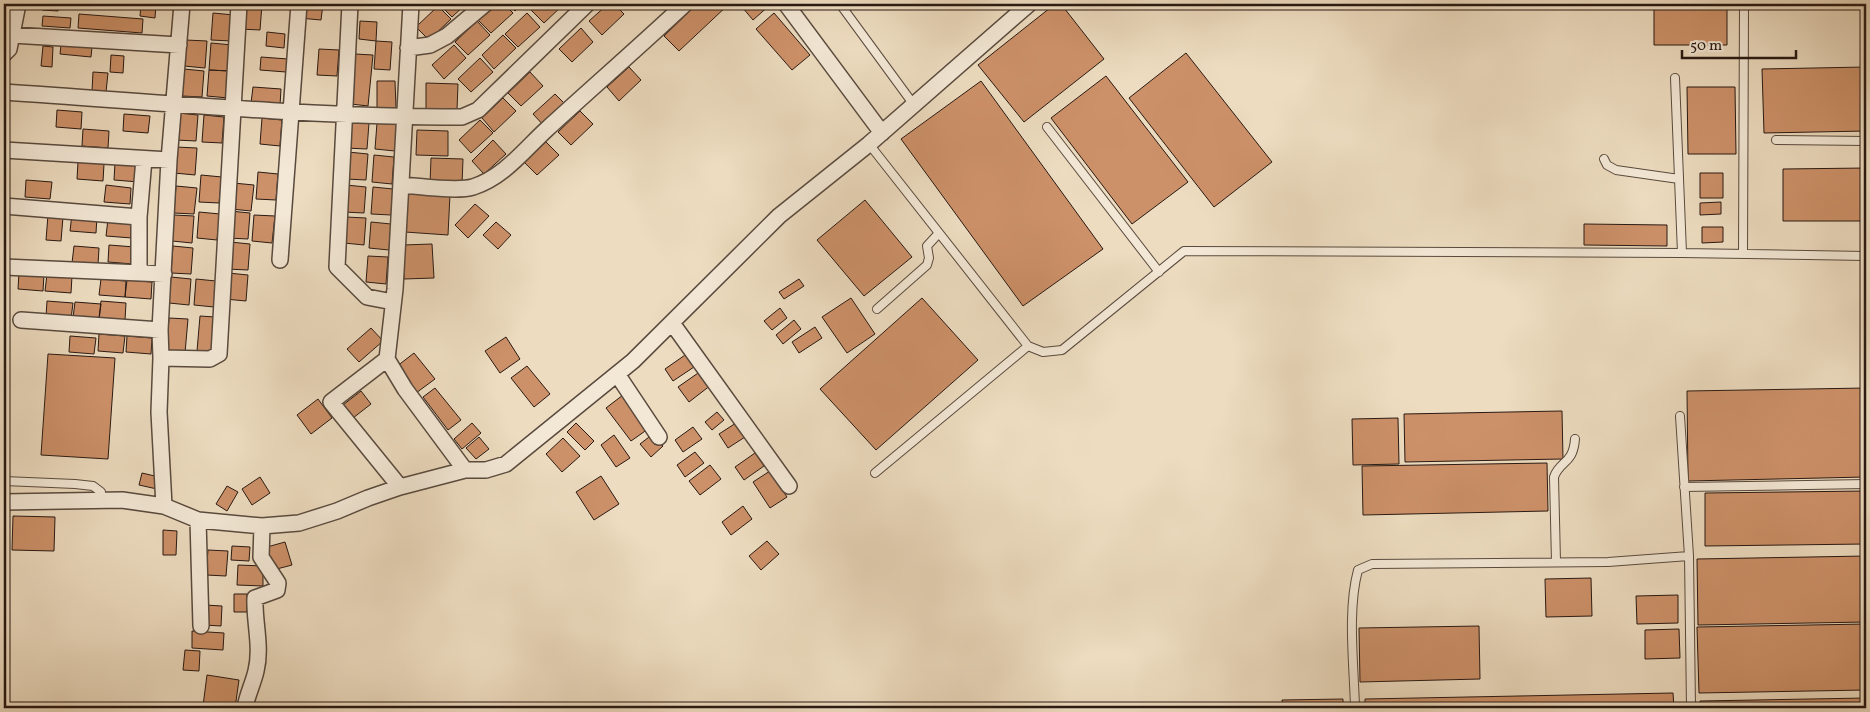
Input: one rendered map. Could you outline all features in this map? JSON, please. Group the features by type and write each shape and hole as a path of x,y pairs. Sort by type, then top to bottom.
{"street":[{"path":"4,54 9,48 18,4"},
{"path":"164,506 159,412 160,330 169,160 182,4"},
{"path":"161,358 210,359 219,354 239,4"},
{"path":"280,260 299,4"},
{"path":"350,4 337,267 367,297 393,302"},
{"path":"411,4 401,184 387,359 405,390 465,470"},
{"path":"408,48 430,45 447,36 485,4"},
{"path":"4,92 344,115 462,116 478,110 587,4"},
{"path":"401,184 466,189 485,183 497,176 508,168 538,137 685,4"},
{"path":"786,4 882,133"},
{"path":"4,502 122,500 164,506 198,520 262,526 299,524 400,487 465,470 486,470 506,464 617,374 779,216 882,133 1029,4"},
{"path":"12,35 179,45"},
{"path":"4,150 169,160"},
{"path":"139,273 139,217 144,159"},
{"path":"4,206 139,217"},
{"path":"4,267 164,274"},
{"path":"20,320 160,330"},
{"path":"672,322 789,486"},
{"path":"387,359 331,402 400,487"},
{"path":"617,374 659,437"},
{"path":"198,520 200,626"},
{"path":"245,708 256,670 258,628 255,598 276,590 278,587 278,583 261,556 262,526"}],"lane":[{"path":"840,4 914,105"},
{"path":"1743,254 1744,4"},
{"path":"1675,78 1682,253"},
{"path":"1047,127 1159,272"},
{"path":"1776,140 1866,140"},
{"path":"869,144 1028,346 1043,352 1062,350 1184,251 1682,253 1866,256"},
{"path":"1604,159 1607,166 1616,170 1679,178"},
{"path":"877,309 927,265 929,258 927,246 939,234"},
{"path":"875,472 1028,346"},
{"path":"1680,416 1689,556 1691,708"},
{"path":"1556,562 1554,477 1556,472 1572,457 1575,439"},
{"path":"4,481 94,486 101,492 102,501"},
{"path":"1684,487 1866,484"},
{"path":"1355,708 1353,611 1358,570 1372,564 1608,562 1689,556"}],"building":[{"path":"42,4 58,4 58,11 42,10"},
{"path":"141,4 156,4 155,18 140,16"},
{"path":"242,4 262,4 260,30 240,29"},
{"path":"300,4 323,4 321,20 299,18"},
{"path":"439,4 466,4 452,17"},
{"path":"495,4 504,4 513,13 491,33 478,20"},
{"path":"508,4 522,4 515,11"},
{"path":"537,4 564,4 544,23 531,10"},
{"path":"608,4 614,4 624,14 602,35 589,21"},
{"path":"697,4 729,4 679,51 664,36"},
{"path":"746,4 771,4 753,20 742,7"},
{"path":"1055,4 1061,4 1104,59 1024,122 978,65"},
{"path":"1654,4 1727,4 1727,45 1654,45"},
{"path":"438,6 451,19 429,40 416,27"},
{"path":"213,13 234,15 232,41 211,40"},
{"path":"527,13 540,27 518,47 505,34"},
{"path":"774,13 810,55 792,70 756,29"},
{"path":"79,14 143,19 142,33 78,28"},
{"path":"43,16 71,18 70,28 42,26"},
{"path":"360,21 377,22 376,41 359,39"},
{"path":"477,21 490,35 468,55 455,42"},
{"path":"581,28 593,42 572,62 559,49"},
{"path":"267,32 285,34 284,48 266,46"},
{"path":"503,35 516,48 494,69 482,55"},
{"path":"186,40 207,41 205,68 184,66"},
{"path":"376,41 392,42 390,70 374,69"},
{"path":"211,43 232,45 230,71 209,70"},
{"path":"61,45 92,47 91,57 60,54"},
{"path":"454,45 466,58 444,79 432,65"},
{"path":"43,46 53,47 52,67 41,66"},
{"path":"319,49 339,50 337,76 317,75"},
{"path":"1186,53 1272,162 1214,207 1129,98"},
{"path":"355,54 373,55 368,106 351,104"},
{"path":"111,55 124,56 123,73 110,72"},
{"path":"261,57 288,59 286,72 260,70"},
{"path":"480,58 493,72 471,92 458,79"},
{"path":"629,67 641,80 619,101 607,87"},
{"path":"1866,67 1866,131 1764,133 1762,69"},
{"path":"184,69 204,71 202,97 182,96"},
{"path":"209,70 230,71 228,98 207,96"},
{"path":"93,72 108,73 106,92 92,91"},
{"path":"530,72 543,86 521,106 508,93"},
{"path":"1106,76 1188,182 1132,224 1051,118"},
{"path":"377,81 395,81 396,108 377,109"},
{"path":"981,81 1103,249 1023,306 901,139"},
{"path":"426,83 458,84 457,110 426,109"},
{"path":"253,87 281,89 280,105 251,103"},
{"path":"1687,87 1735,87 1736,154 1688,154"},
{"path":"555,94 568,107 546,128 533,114"},
{"path":"503,98 516,111 494,132 482,118"},
{"path":"57,110 82,112 81,129 56,127"},
{"path":"580,111 593,124 571,145 558,132"},
{"path":"178,113 198,115 196,141 176,140"},
{"path":"124,114 150,116 148,133 123,131"},
{"path":"204,115 224,117 222,143 202,142"},
{"path":"262,118 282,120 280,146 260,144"},
{"path":"480,120 493,133 471,153 459,140"},
{"path":"348,121 369,123 367,149 346,148"},
{"path":"377,123 397,124 395,151 375,149"},
{"path":"83,129 109,131 108,148 82,146"},
{"path":"417,130 448,131 448,156 416,155"},
{"path":"493,140 506,154 484,174 472,161"},
{"path":"546,142 559,155 537,175 524,162"},
{"path":"176,147 197,148 195,175 174,173"},
{"path":"348,152 368,154 366,180 346,179"},
{"path":"374,155 394,157 392,184 372,182"},
{"path":"431,158 463,159 462,185 430,184"},
{"path":"78,162 104,164 103,181 77,179"},
{"path":"115,163 140,165 139,182 114,180"},
{"path":"1866,168 1866,221 1783,221 1783,169"},
{"path":"258,172 278,174 276,200 256,199"},
{"path":"1700,173 1723,173 1723,198 1700,198"},
{"path":"201,175 222,177 219,203 199,202"},
{"path":"26,180 52,182 50,199 25,197"},
{"path":"233,183 254,185 251,211 231,209"},
{"path":"106,185 131,188 130,204 104,202"},
{"path":"346,185 366,187 364,213 344,212"},
{"path":"176,186 197,188 194,214 174,213"},
{"path":"373,187 393,189 391,215 371,214"},
{"path":"408,191 450,194 448,235 405,232"},
{"path":"865,200 912,257 864,296 817,240"},
{"path":"1721,202 1721,214 1700,215 1700,203"},
{"path":"475,204 489,216 468,238 455,225"},
{"path":"230,211 250,213 248,239 228,238"},
{"path":"199,212 220,214 217,240 197,238"},
{"path":"72,214 97,216 96,233 70,231"},
{"path":"48,215 63,217 61,241 46,240"},
{"path":"174,215 194,216 192,243 172,241"},
{"path":"254,215 275,216 272,243 252,241"},
{"path":"346,217 366,218 364,245 344,243"},
{"path":"108,219 133,221 132,238 106,236"},
{"path":"371,222 391,224 389,250 369,248"},
{"path":"496,222 511,235 498,249 483,235"},
{"path":"1584,224 1667,225 1667,246 1584,245"},
{"path":"1702,227 1723,227 1723,242 1702,243"},
{"path":"230,242 250,244 248,270 227,269"},
{"path":"432,244 434,278 404,279 403,245"},
{"path":"109,245 135,247 133,264 108,262"},
{"path":"74,246 99,248 98,265 72,263"},
{"path":"173,246 193,248 191,274 171,273"},
{"path":"368,256 388,257 386,284 366,282"},
{"path":"19,272 44,274 43,291 18,289"},
{"path":"228,273 248,275 246,301 225,299"},
{"path":"47,274 72,276 71,293 45,291"},
{"path":"171,277 191,279 189,305 169,303"},
{"path":"101,279 126,281 125,297 99,295"},
{"path":"196,279 216,281 214,307 194,305"},
{"path":"799,279 804,286 784,299 779,292"},
{"path":"127,280 152,282 151,299 125,297"},
{"path":"851,298 875,334 847,353 822,317"},
{"path":"922,298 978,360 876,450 820,389"},
{"path":"47,301 73,303 71,319 46,317"},
{"path":"101,301 126,303 125,320 99,318"},
{"path":"75,302 101,304 99,320 73,318"},
{"path":"780,308 787,318 772,330 764,321"},
{"path":"200,316 215,317 212,352 197,351"},
{"path":"169,318 188,319 185,353 166,352"},
{"path":"794,320 801,329 783,344 776,335"},
{"path":"815,327 822,338 799,353 792,342"},
{"path":"371,328 383,341 359,362 347,349"},
{"path":"99,334 125,336 123,353 98,351"},
{"path":"70,336 96,338 94,354 69,352"},
{"path":"127,336 152,338 151,354 126,352"},
{"path":"506,337 520,359 500,373 485,351"},
{"path":"414,353 435,379 416,393 396,367"},
{"path":"688,353 697,365 673,381 665,369"},
{"path":"48,354 115,358 108,459 41,455"},
{"path":"527,366 550,394 534,407 511,378"},
{"path":"701,371 711,385 689,402 678,387"},
{"path":"435,388 461,420 448,430 423,397"},
{"path":"1866,388 1866,477 1688,481 1687,391"},
{"path":"361,391 371,404 353,418 343,405"},
{"path":"623,395 648,429 631,441 606,408"},
{"path":"318,399 332,418 311,434 297,415"},
{"path":"1562,411 1563,459 1405,462 1404,414"},
{"path":"717,412 724,420 712,430 705,422"},
{"path":"1398,418 1399,464 1353,465 1352,419"},
{"path":"472,423 481,433 462,449 454,439"},
{"path":"576,423 594,441 585,450 567,432"},
{"path":"736,423 745,437 728,448 719,434"},
{"path":"693,427 702,439 683,452 675,440"},
{"path":"653,434 663,446 651,457 640,444"},
{"path":"614,435 630,458 616,467 601,445"},
{"path":"479,437 489,449 476,459 466,448"},
{"path":"563,438 580,456 562,472 546,454"},
{"path":"695,452 704,463 685,477 677,465"},
{"path":"755,453 764,466 744,480 735,467"},
{"path":"1547,463 1548,511 1363,515 1362,466"},
{"path":"710,465 721,479 700,495 689,481"},
{"path":"770,471 787,497 770,508 753,482"},
{"path":"142,473 159,477 157,489 139,485"},
{"path":"601,476 619,504 594,520 576,492"},
{"path":"260,477 270,493 252,505 242,489"},
{"path":"227,486 238,492 227,511 216,504"},
{"path":"1866,491 1866,544 1705,546 1705,493"},
{"path":"743,506 752,519 731,535 722,522"},
{"path":"4,512 7,512 7,540 4,540"},
{"path":"13,516 55,517 54,551 12,550"},
{"path":"163,530 177,531 176,555 163,555"},
{"path":"767,541 779,554 761,570 749,556"},
{"path":"285,542 292,565 273,570 267,547"},
{"path":"232,546 250,547 249,561 231,560"},
{"path":"208,550 228,551 226,576 206,575"},
{"path":"1866,556 1866,622 1698,625 1697,559"},
{"path":"238,565 263,566 263,586 237,585"},
{"path":"1591,578 1592,616 1546,617 1545,579"},
{"path":"234,594 247,594 247,612 234,612"},
{"path":"1678,595 1678,623 1637,624 1636,596"},
{"path":"205,605 222,606 221,626 204,625"},
{"path":"1866,624 1866,690 1699,693 1697,627"},
{"path":"1479,626 1480,679 1360,682 1359,628"},
{"path":"1679,629 1680,658 1645,659 1645,630"},
{"path":"192,631 224,633 223,650 192,648"},
{"path":"185,650 200,651 199,671 183,670"},
{"path":"207,675 239,680 235,708 203,706"},
{"path":"1673,693 1674,708 1365,708 1365,699"},
{"path":"1866,698 1866,708 1700,708 1700,701"},
{"path":"1343,699 1343,708 1282,708 1282,700"}]}
